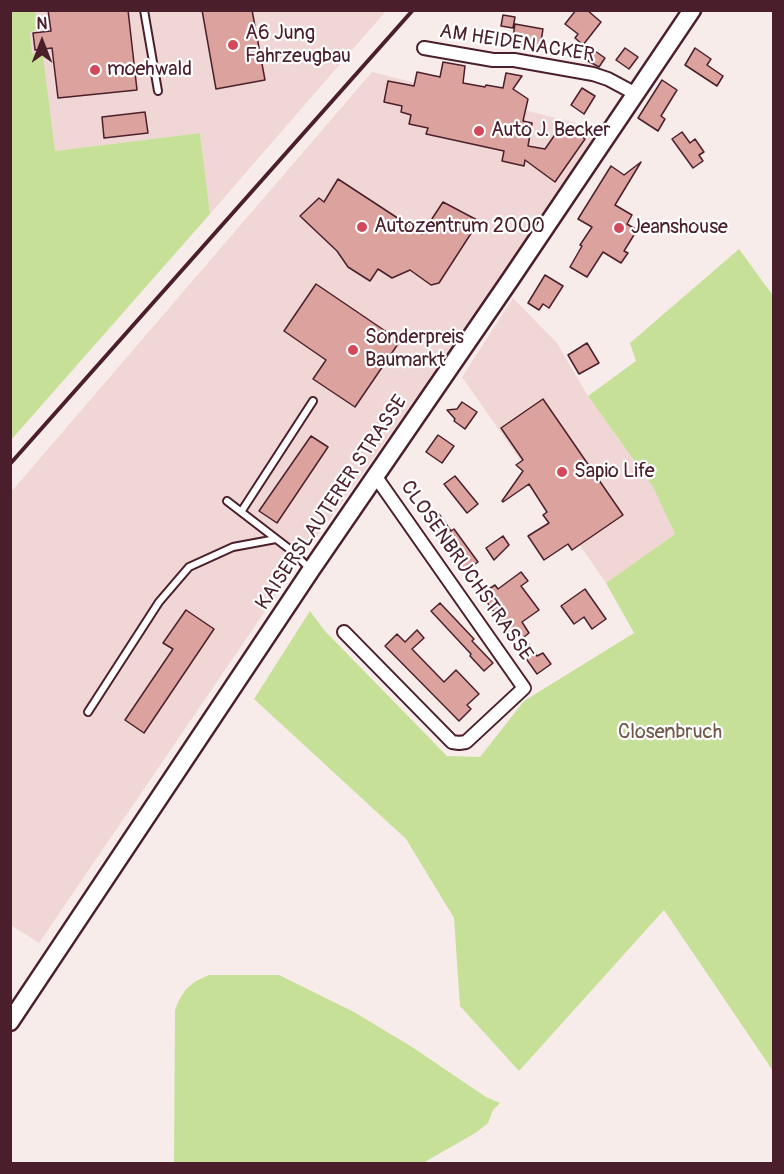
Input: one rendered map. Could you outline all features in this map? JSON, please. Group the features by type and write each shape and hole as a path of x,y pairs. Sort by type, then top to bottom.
{"main road":[{"name":"KAISERSLAUTERER STRASSE","path":"10,1022 311,570 692,10"}],"street":[{"name":"AM HEIDENACKER","path":"424,48 493,60 514,60 593,74 636,94"},
{"name":"CLOSENBRUCHSTRASSE","path":"344,632 452,742 466,742 524,688 376,477"}],"lane":[{"path":"144,10 158,91"},
{"path":"241,512 314,401"},
{"path":"227,501 292,551 311,570"},
{"path":"88,712 159,602 189,567 233,547 276,539"}],"shaded area":[{"path":"35,11 386,11 210,214 200,133 55,151 43,55 32,54 29,32 40,28"},
{"path":"372,72 600,129 443,361 287,579 39,943 11,925 11,492"},
{"path":"513,298 557,343 588,396 653,487 675,534 606,583 462,377"}],"green space":[{"path":"11,10 35,11 40,29 30,32 32,53 43,55 55,151 200,133 210,214 11,440"},
{"name":"Closenbruch","path":"739,249 774,297 773,1071 664,910 519,1071 460,1006 454,918 406,839 254,699 310,611 324,630 447,756 480,757 524,701 634,633 606,583 675,534 653,487 588,396 636,361 630,343"},
{"path":"209,975 279,975 354,1012 412,1047 486,1097 500,1103 493,1110 488,1123 477,1132 423,1163 174,1163 175,1010 186,989"}],"building":[{"name":"moehwald","path":"48,10 128,10 137,90 58,98 52,48 35,50 33,33 51,31"},
{"name":"A6 Jung Fahrzeugbau","path":"202,10 252,10 265,80 216,89"},
{"path":"576,10 587,10 601,22 583,45 575,38 578,34 565,24"},
{"path":"503,15 515,17 513,28 501,26"},
{"path":"515,24 543,29 540,48 512,43"},
{"path":"625,48 638,57 629,69 616,60"},
{"path":"695,48 711,59 707,65 723,76 717,86 685,65"},
{"path":"595,51 605,58 599,67 588,61"},
{"name":"Auto J. Becker","path":"443,62 465,66 463,83 485,87 486,85 503,88 506,73 522,76 513,89 528,99 523,121 532,123 528,146 545,149 563,123 585,139 555,182 525,160 524,166 502,161 504,151 426,134 428,128 409,124 411,115 401,112 402,106 384,102 388,81 414,86 417,72 440,77"},
{"path":"662,80 677,90 661,116 665,119 658,131 638,118"},
{"path":"582,88 595,96 584,114 571,105"},
{"path":"145,112 148,133 104,138 102,117"},
{"path":"682,132 690,143 695,139 704,152 699,155 703,161 693,168 672,139"},
{"path":"641,162 615,205 632,215 627,224 637,230 624,251 628,253 621,263 603,252 587,277 570,267 582,246 580,245 592,227 578,219 611,166 624,175"},
{"name":"Autozentrum 2000","path":"338,179 422,234 443,202 479,221 439,283 431,285 410,270 392,278 378,269 370,281 348,267 337,251 300,216 319,198 324,202"},
{"path":"545,275 563,286 549,308 543,304 539,310 528,303"},
{"name":"Sonderpreis Baumarkt","path":"316,284 400,341 355,407 313,379 326,360 284,331"},
{"path":"587,343 599,363 579,374 568,355"},
{"name":"Sapio Life","path":"543,399 623,515 572,550 568,544 544,560 528,536 549,523 543,515 547,512 529,484 502,501 523,471 516,465 523,460 501,428"},
{"path":"462,402 477,412 465,429 454,421 455,419 447,410 457,409"},
{"path":"438,435 454,446 442,463 426,452"},
{"path":"311,436 328,447 277,523 259,511"},
{"path":"455,476 478,504 467,513 444,484"},
{"path":"439,514 451,531 454,529 478,562 464,572 429,522"},
{"path":"503,536 509,545 494,560 486,548"},
{"path":"521,572 528,581 521,586 539,610 522,622 529,633 524,637 537,656 543,653 551,664 537,674 506,633 508,631 481,594 495,585 498,589"},
{"path":"585,589 606,619 592,629 584,617 574,624 561,606"},
{"path":"440,603 493,663 484,671 431,611"},
{"path":"186,610 214,629 144,733 125,720 173,649 163,643"},
{"path":"417,630 424,638 412,649 444,682 456,670 479,694 467,705 471,709 459,721 385,646 397,634 405,642"}],"railway":[{"path":"10,464 413,10"}],"place":[{"name":"A6 Jung Fahrzeugbau","path":"233,45"},
{"name":"moehwald","path":"95,70"},
{"name":"Auto J. Becker","path":"479,131"},
{"name":"Autozentrum 2000","path":"362,227"},
{"name":"Jeanshouse","path":"619,228"},
{"name":"Sonderpreis Baumarkt","path":"353,350"},
{"name":"Sapio Life","path":"562,472"}]}
